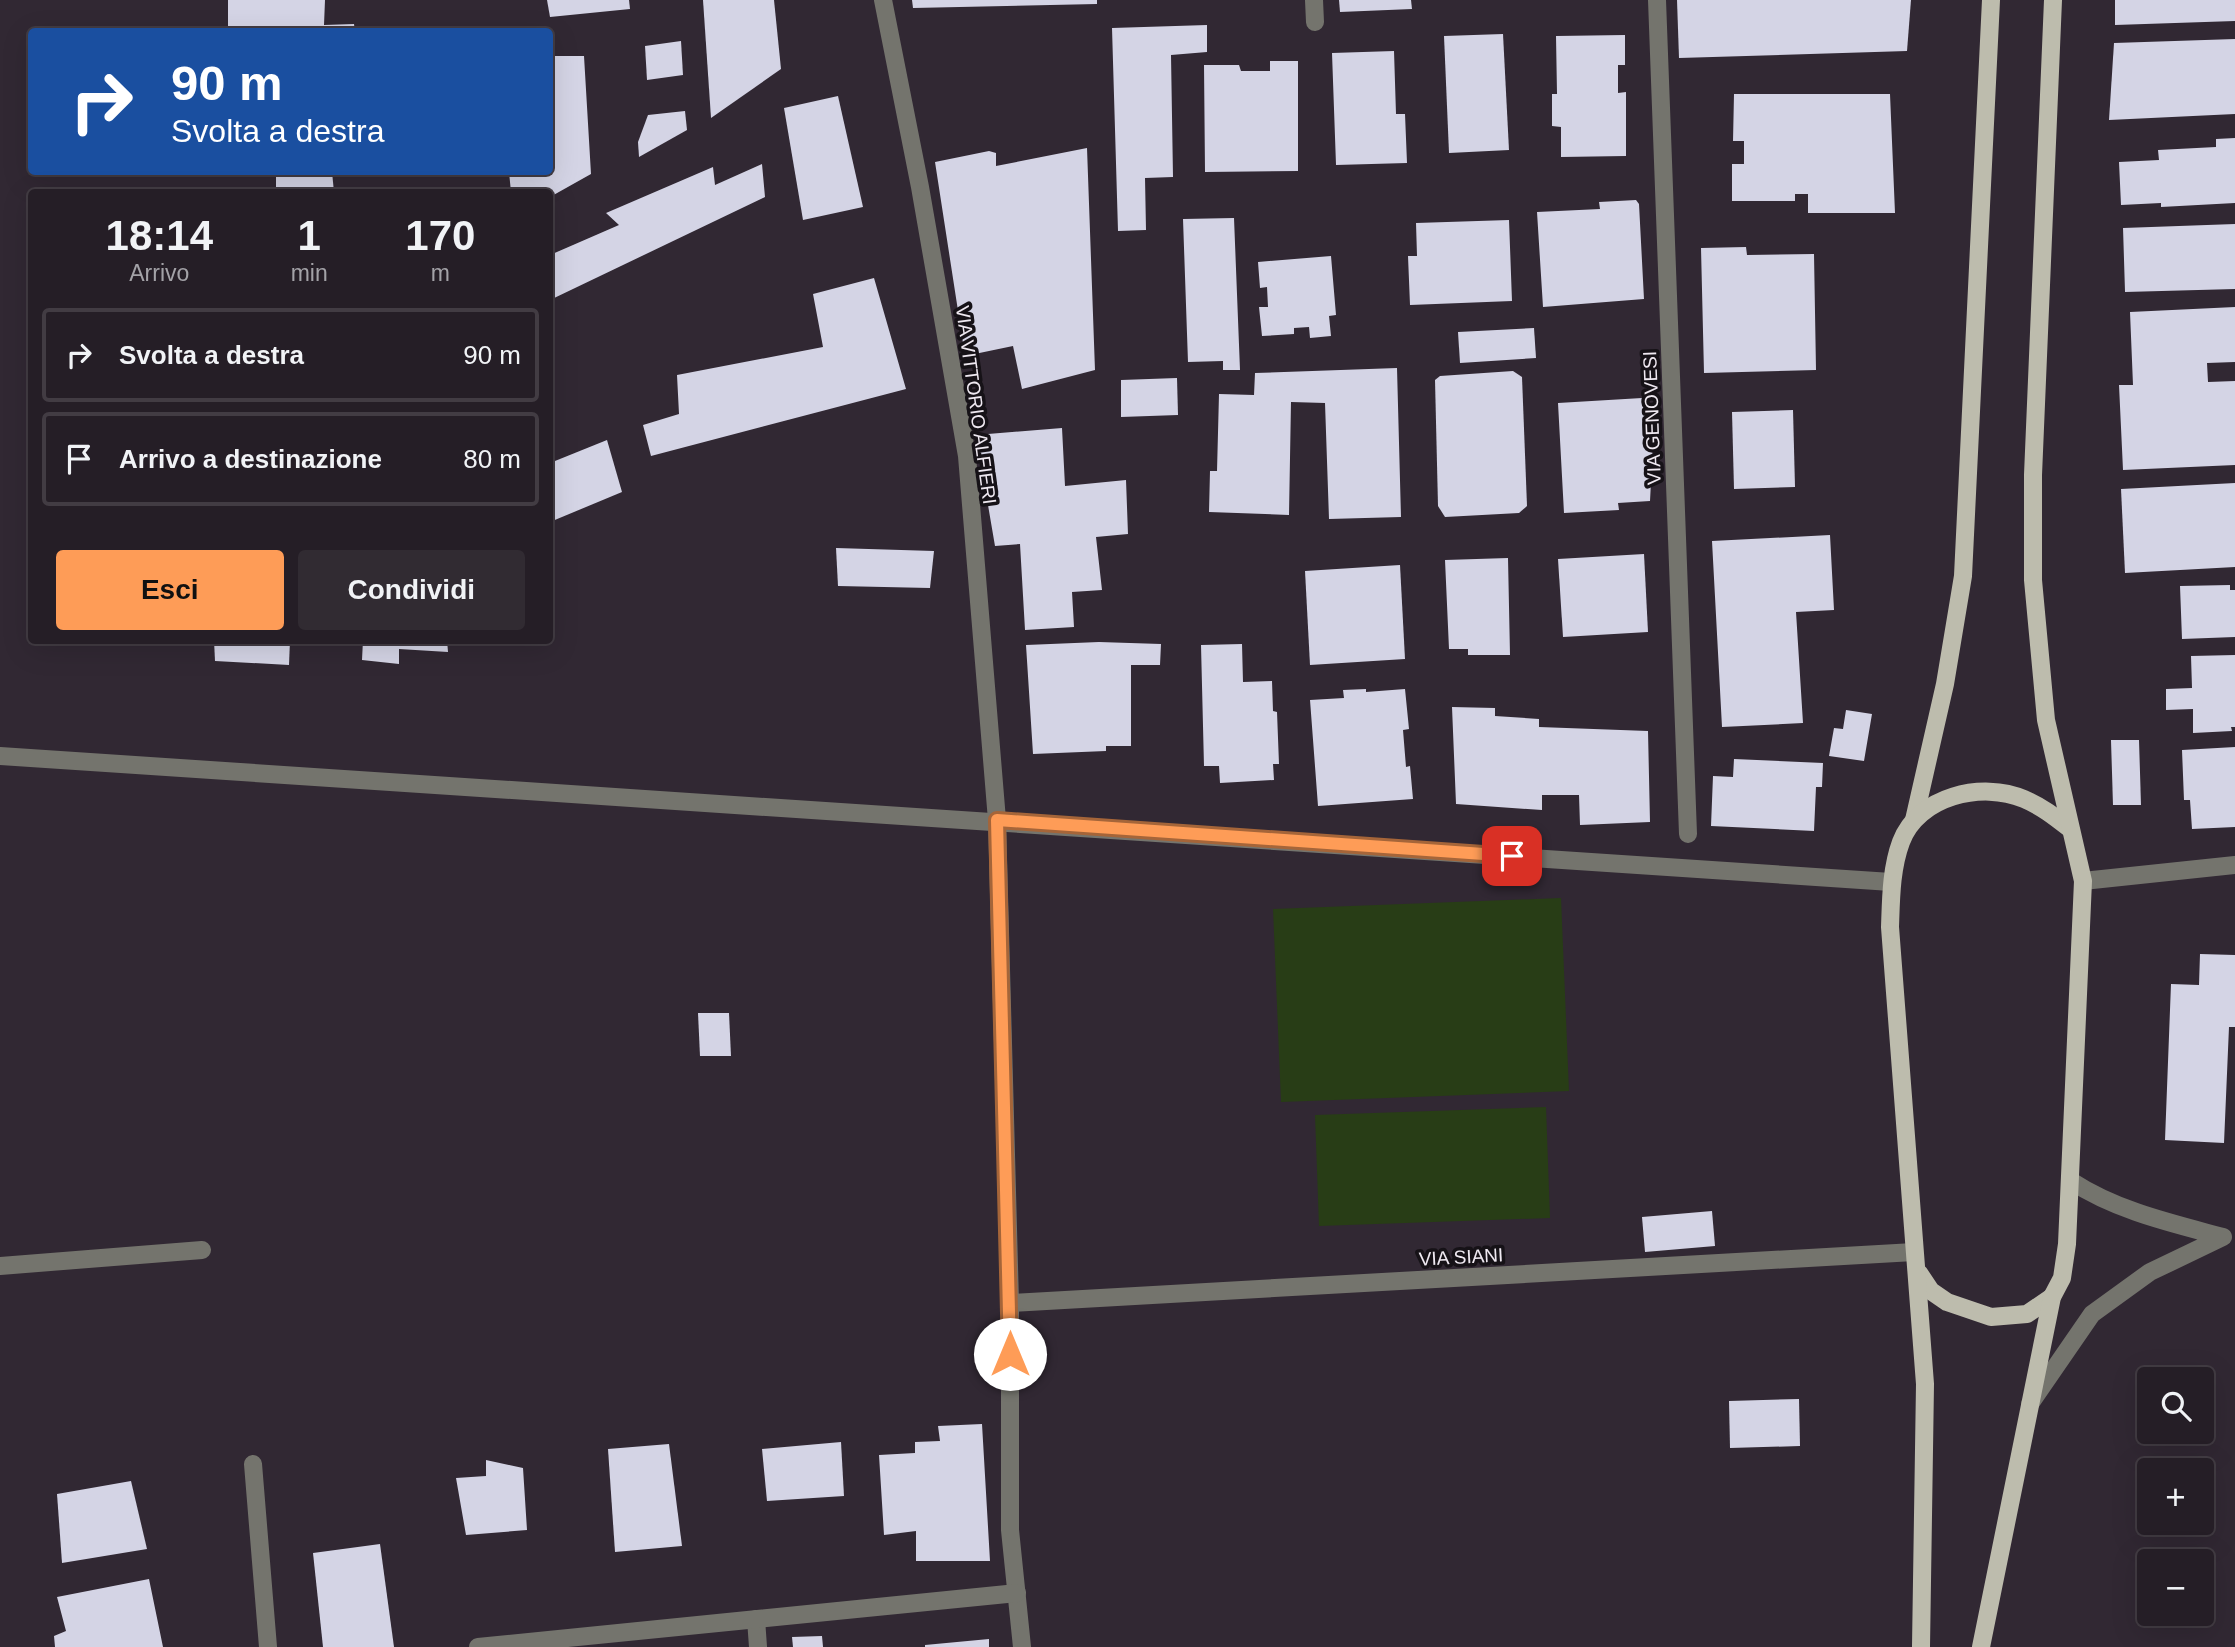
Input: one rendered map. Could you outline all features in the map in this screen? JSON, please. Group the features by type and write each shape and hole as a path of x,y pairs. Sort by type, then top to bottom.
{"main road":[{"path":"1921,1647 1925,1384 1890,927 1892,882 1901,841 1914,820 1945,684 1964,576 1991,0"},
{"path":"1981,1647 2052,1297 2062,1278 2071,1181 2083,881 2046,720 2033,580 2033,475 2053,0"},
{"path":"1914,820 1936,802 1973,793 2001,792 2044,809 2069,828"},
{"path":"1918,1272 1931,1291 1947,1303 1991,1317 2027,1314 2052,1297"}],"street":[{"name":"VIA VITTORIO ALFIERI","path":"883,0 920,187 967,456 997,820 1010,1303 1010,1530 1022,1647"},
{"path":"1314,0 1315,22"},
{"name":"VIA GENOVESI","path":"1657,0 1688,834"},
{"path":"0,756 997,820 1892,882"},
{"path":"2083,881 2235,865"},
{"path":"2071,1181 2094,1195 2146,1216 2229,1237"},
{"path":"2030,1404 2091,1314 2150,1272 2229,1237"},
{"path":"0,1266 202,1250"},
{"name":"VIA SIANI","path":"1010,1303 1914,1252"},
{"path":"253,1464 268,1647"},
{"path":"478,1647 1017,1593"},
{"path":"756,1619 758,1647"}],"green space":[{"path":"1561,898 1569,1091 1281,1102 1273,909"},
{"path":"1546,1107 1550,1218 1319,1226 1315,1115"}],"building":[{"path":"228,0 325,0 324,25 354,24 354,28 228,28"},
{"path":"547,0 629,0 630,9 550,17"},
{"path":"703,0 774,0 781,69 711,118"},
{"path":"912,0 1097,0 1097,4 913,8"},
{"path":"1339,0 1411,0 1412,9 1340,12"},
{"path":"1677,0 1911,0 1907,51 1679,58"},
{"path":"2115,0 2235,0 2235,21 2115,25"},
{"path":"1207,25 1207,52 1171,55 1173,177 1145,178 1146,230 1118,231 1112,28"},
{"path":"1503,34 1509,150 1449,153 1444,36"},
{"path":"1625,35 1625,65 1618,65 1618,93 1626,92 1626,156 1561,157 1561,127 1552,126 1552,94 1557,94 1556,36"},
{"path":"2235,39 2235,114 2109,120 2114,43"},
{"path":"681,41 683,75 647,80 645,46"},
{"path":"1394,51 1396,114 1405,114 1407,163 1336,165 1332,53"},
{"path":"553,56 584,56 591,174 553,195 553,189 511,189 509,175 553,175"},
{"path":"1270,61 1298,61 1298,171 1205,172 1204,65 1239,65 1241,71 1270,71"},
{"path":"1734,94 1890,94 1895,213 1808,213 1808,194 1795,194 1795,201 1732,201 1732,164 1744,164 1744,141 1733,141"},
{"path":"838,96 863,207 803,220 784,108"},
{"path":"685,111 687,130 639,157 638,142 648,115"},
{"path":"2235,138 2235,203 2161,207 2161,203 2121,205 2119,162 2159,160 2158,150 2216,147 2216,139"},
{"path":"1087,148 1095,370 1022,389 1013,346 965,356 935,162 989,151 996,153 996,166"},
{"path":"762,164 765,197 553,299 553,254 619,225 606,213 713,167 715,185"},
{"path":"276,175 332,175 334,189 276,189"},
{"path":"1636,200 1639,204 1644,299 1543,307 1537,212 1600,209 1599,202"},
{"path":"1234,218 1240,370 1223,370 1223,361 1188,362 1183,219"},
{"path":"1509,220 1512,301 1410,305 1408,256 1417,256 1416,223"},
{"path":"2235,224 2235,289 2125,292 2123,228"},
{"path":"1746,247 1747,255 1814,254 1816,370 1704,373 1701,248"},
{"path":"1331,256 1336,315 1329,316 1331,336 1310,338 1309,327 1294,328 1294,334 1262,336 1259,307 1268,307 1267,287 1260,288 1258,262"},
{"path":"874,278 906,389 651,456 643,425 679,414 677,375 823,347 813,294"},
{"path":"2235,307 2235,362 2207,363 2208,382 2235,381 2235,465 2123,470 2119,385 2133,385 2130,312"},
{"path":"1534,328 1536,358 1460,363 1458,332"},
{"path":"1397,368 1401,517 1329,519 1325,403 1291,402 1289,515 1209,512 1210,471 1217,471 1219,394 1254,395 1255,373"},
{"path":"1513,371 1522,377 1527,506 1519,513 1445,517 1438,506 1435,380 1440,376"},
{"path":"1177,378 1178,415 1121,417 1121,380"},
{"path":"1642,398 1653,444 1650,501 1618,503 1619,510 1564,513 1558,403"},
{"path":"1793,410 1795,487 1734,489 1732,412"},
{"path":"1062,428 1065,486 1126,480 1128,534 1096,537 1102,590 1072,592 1074,627 1025,630 1020,544 995,546 976,435"},
{"path":"607,440 622,492 553,521 553,462"},
{"path":"2235,483 2235,567 2125,573 2121,489"},
{"path":"1830,535 1834,610 1796,612 1803,723 1722,727 1712,541"},
{"path":"836,548 934,551 930,588 838,586"},
{"path":"1644,554 1648,632 1563,637 1558,559"},
{"path":"1508,558 1510,655 1468,655 1468,649 1449,649 1445,560"},
{"path":"1400,565 1405,659 1310,665 1305,571"},
{"path":"2230,585 2230,590 2235,590 2235,637 2182,639 2180,586"},
{"path":"1099,642 1161,644 1160,665 1131,665 1131,746 1106,746 1106,751 1033,754 1026,645"},
{"path":"214,644 290,644 289,665 215,661"},
{"path":"363,644 447,644 448,652 399,649 399,664 362,660"},
{"path":"1242,644 1243,682 1272,681 1273,711 1277,712 1279,764 1273,764 1274,780 1220,783 1219,766 1204,766 1201,645"},
{"path":"2235,655 2235,727 2231,727 2232,731 2193,733 2193,709 2166,710 2166,689 2192,688 2191,656"},
{"path":"1366,689 1366,692 1405,689 1409,729 1403,730 1406,767 1410,766 1413,799 1318,806 1310,700 1344,698 1343,690"},
{"path":"1452,707 1495,708 1495,716 1539,719 1539,727 1648,731 1650,822 1580,825 1579,795 1542,795 1542,810 1456,804"},
{"path":"1846,710 1872,714 1864,761 1829,756 1834,728 1843,729"},
{"path":"2111,740 2139,740 2141,805 2113,805"},
{"path":"2235,747 2235,827 2192,829 2190,800 2184,800 2182,750"},
{"path":"1734,759 1823,763 1822,787 1816,787 1814,831 1711,826 1713,776 1733,777"},
{"path":"2200,954 2235,955 2235,1027 2229,1027 2224,1143 2165,1140 2171,984 2199,985"},
{"path":"698,1013 729,1013 731,1056 700,1056"},
{"path":"1712,1211 1715,1246 1645,1252 1642,1217"},
{"path":"1799,1399 1800,1446 1730,1448 1729,1401"},
{"path":"982,1424 990,1561 916,1561 916,1531 884,1535 879,1455 915,1453 915,1442 940,1441 938,1426"},
{"path":"841,1442 844,1496 767,1501 762,1449"},
{"path":"669,1444 682,1546 615,1552 608,1449"},
{"path":"486,1460 523,1468 527,1530 466,1535 456,1478 486,1476"},
{"path":"131,1481 147,1549 62,1563 57,1494"},
{"path":"380,1544 394,1647 323,1647 313,1553"},
{"path":"149,1579 163,1647 55,1647 54,1636 66,1631 57,1597"},
{"path":"822,1636 823,1647 793,1647 792,1637"},
{"path":"989,1639 989,1647 925,1647 925,1645"}],"route":[{"path":"1010,1354 997,820 1512,856"}]}
